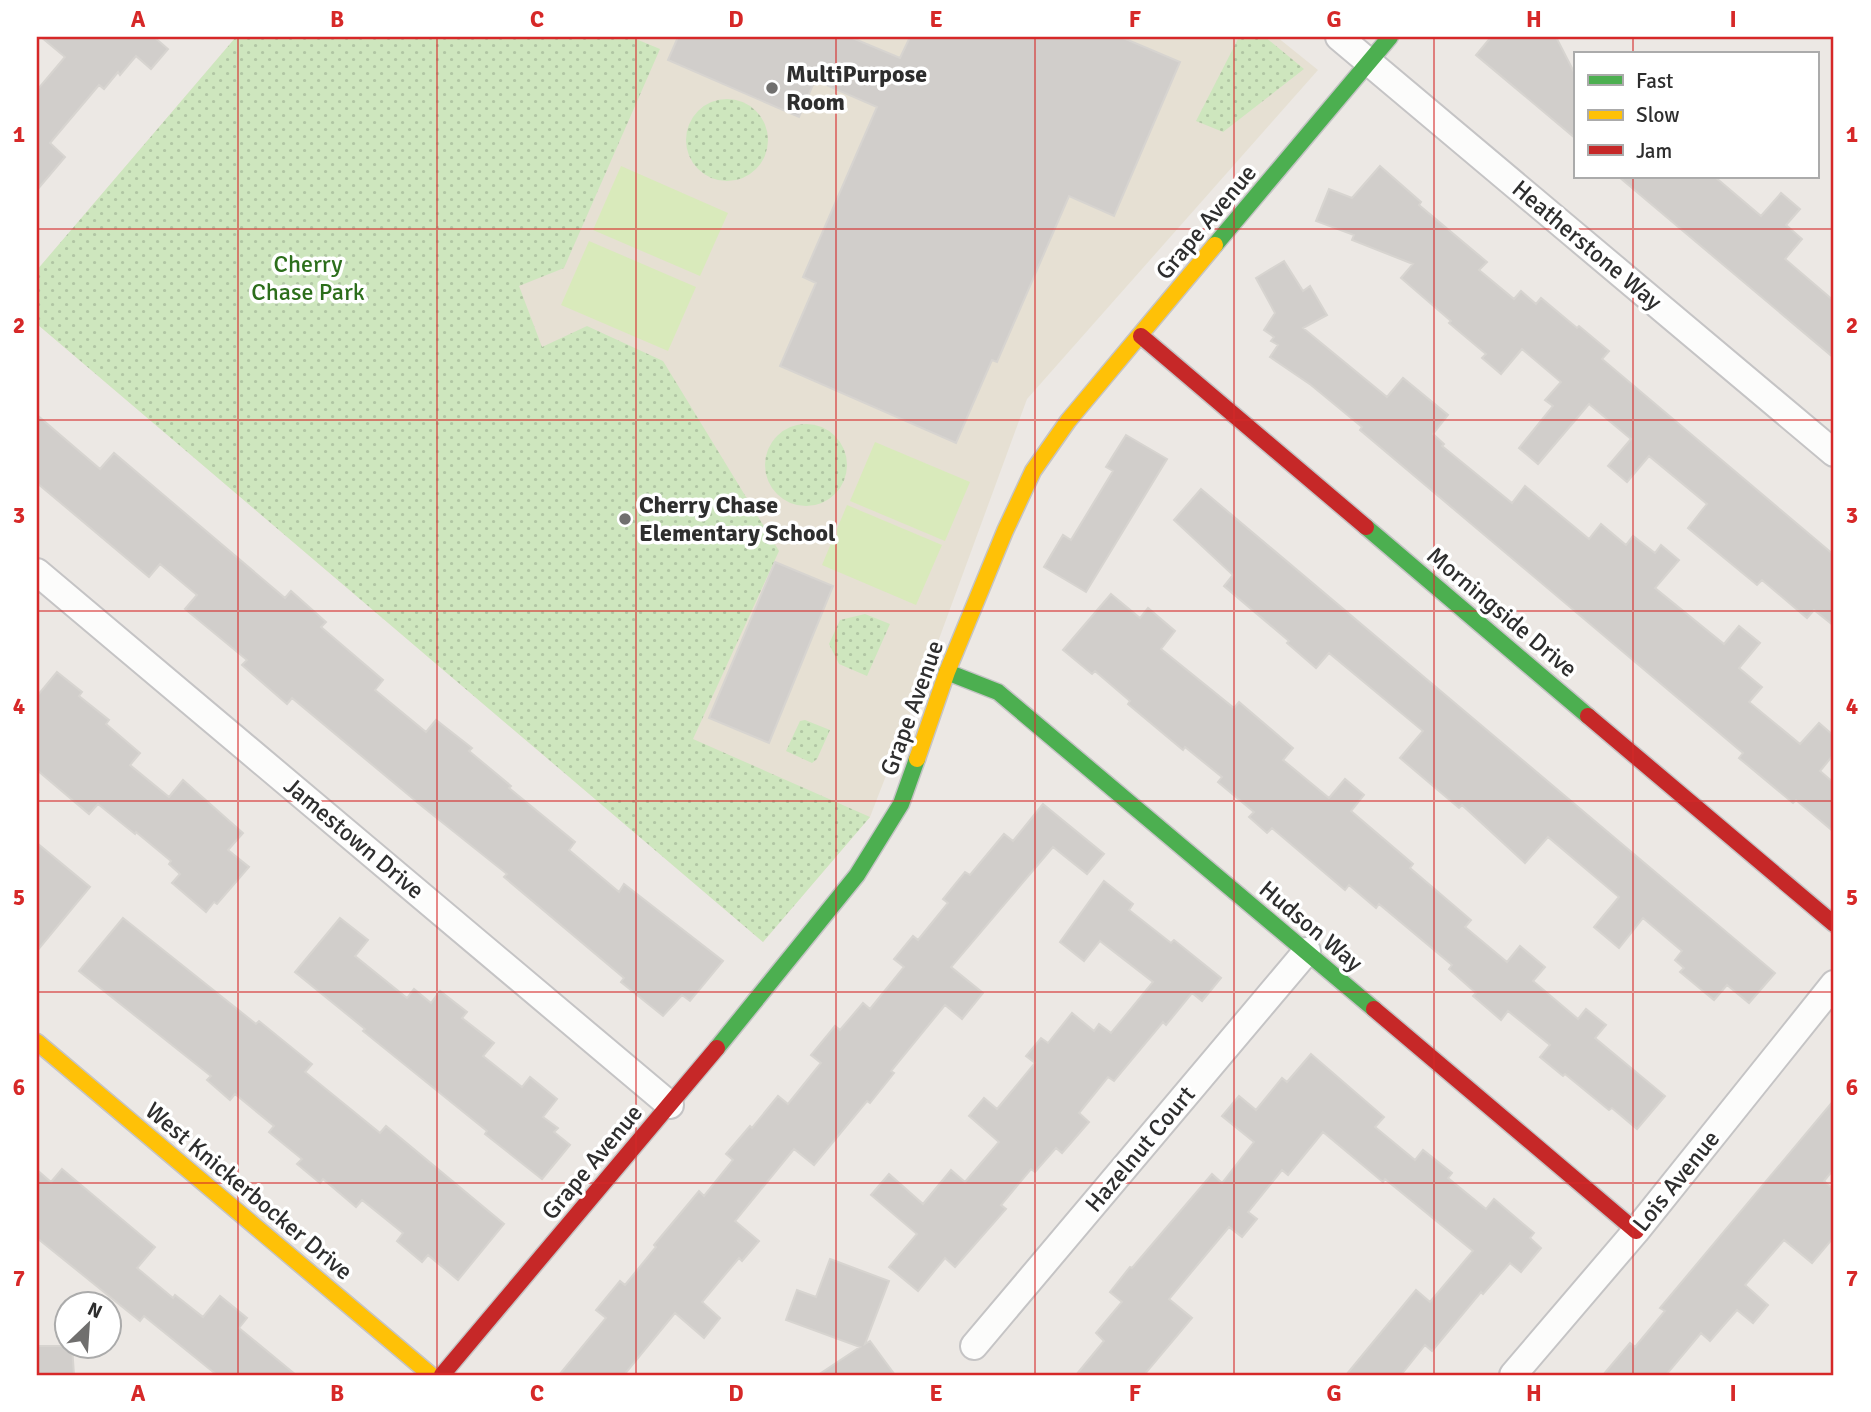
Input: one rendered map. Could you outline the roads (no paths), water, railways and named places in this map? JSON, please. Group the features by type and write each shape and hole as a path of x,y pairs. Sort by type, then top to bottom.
{"street":[{"name":"Heatherstone Way","path":"1339,37 1834,453"},
{"name":"Grape Avenue","path":"442,1375 670,1105 857,875 901,804 947,673 1004,531 1033,471 1068,421 1390,37"},
{"name":"Morningside Drive","path":"1141,335 1834,924"},
{"name":"Jamestown Drive","path":"37,572 670,1105"},
{"name":"Hudson Way","path":"947,673 998,692 1636,1231"},
{"name":"Hazelnut Court","path":"974,1346 1307,951"},
{"name":"Lois Avenue","path":"1513,1375 1636,1231 1834,984"},
{"name":"West Knickerbocker Drive","path":"37,1042 431,1375"}],"place":[{"name":"MultiPurpose Room","path":"772,88"},
{"name":"Cherry Chase Elementary School","path":"625,519"}],"park label":[{"name":"Cherry Chase Park","path":"308,278"}]}
